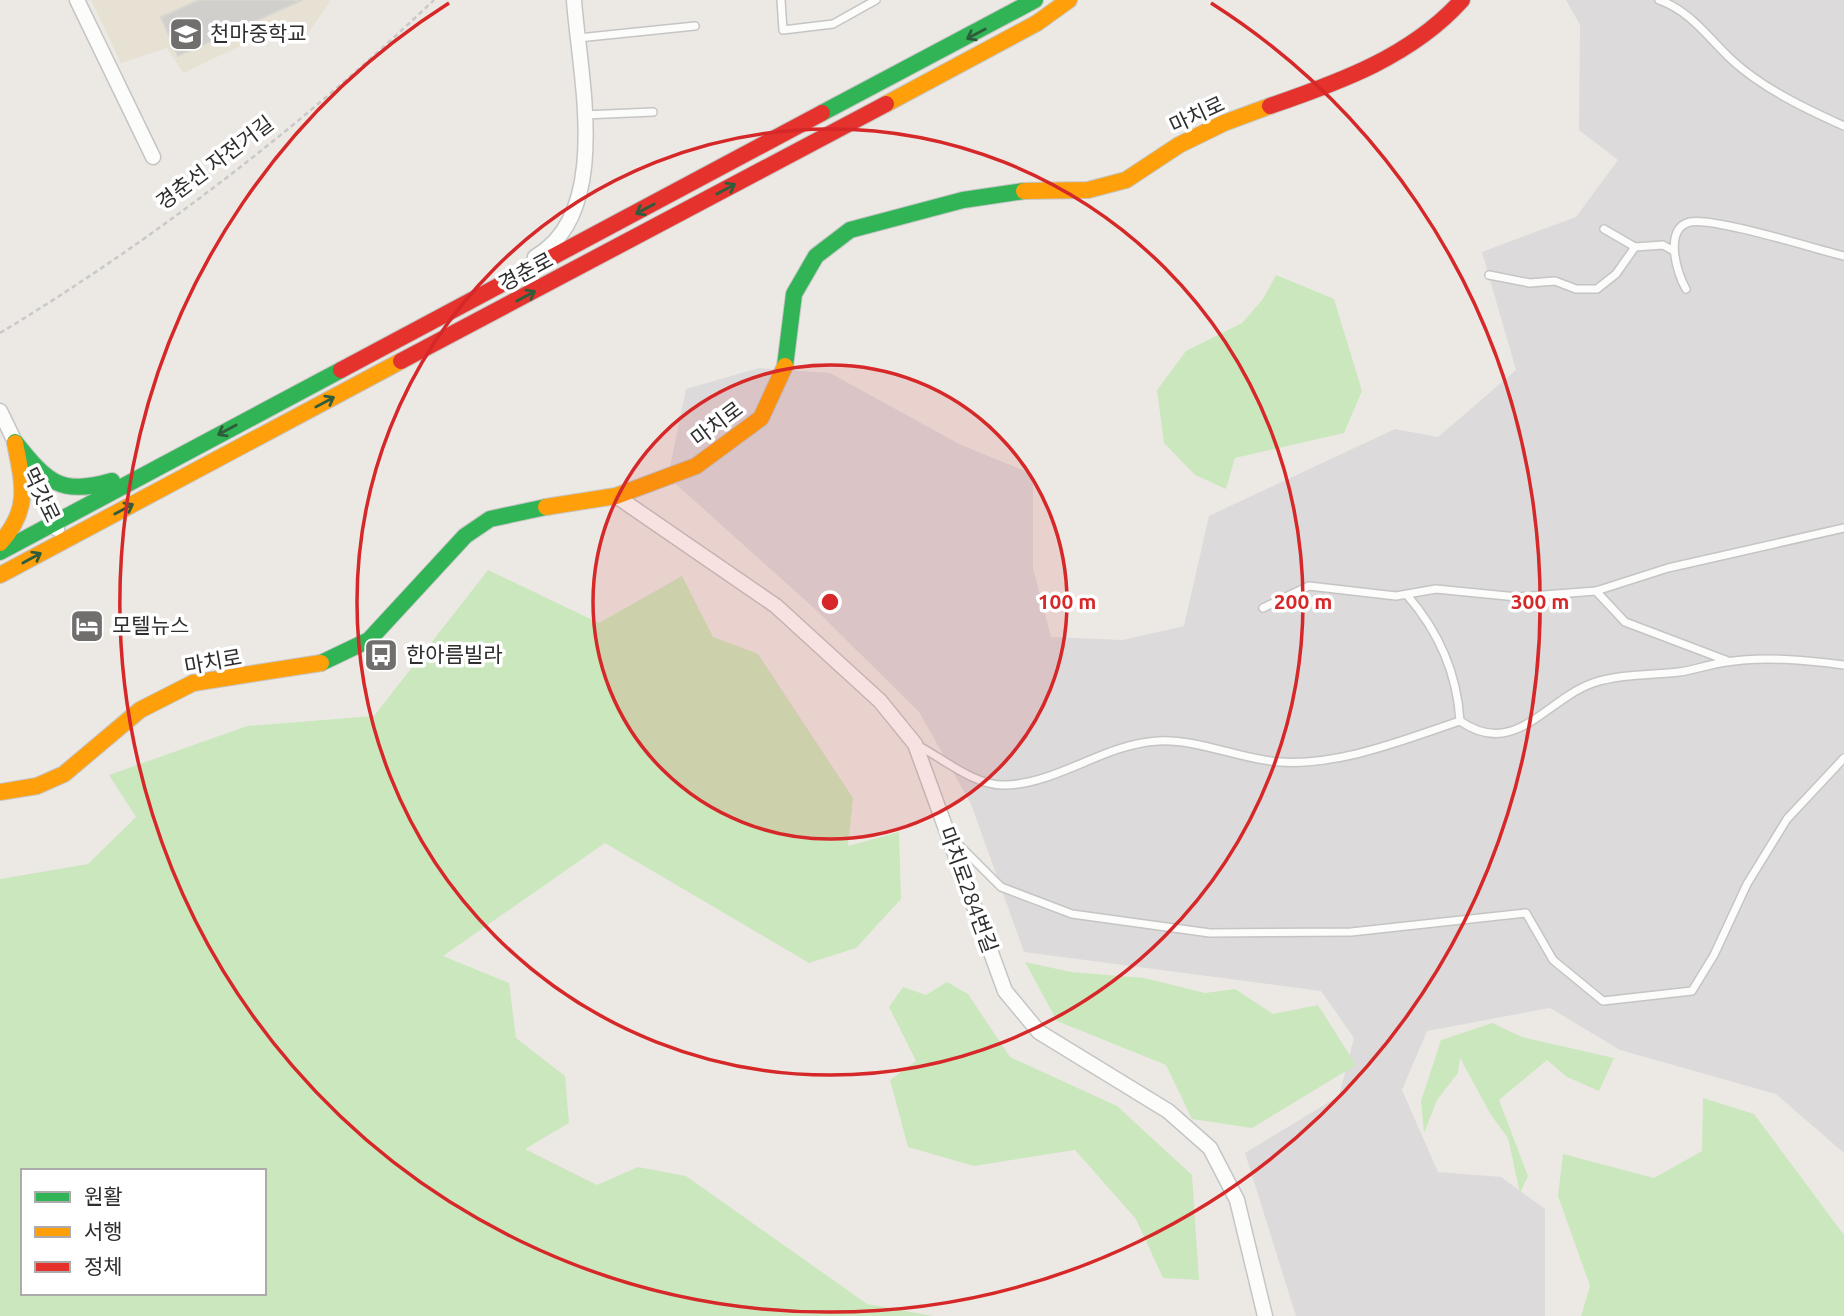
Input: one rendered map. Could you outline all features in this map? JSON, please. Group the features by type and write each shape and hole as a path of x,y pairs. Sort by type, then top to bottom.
{"street":[{"path":"77,0 153,157"},
{"path":"400,339 548,250 565,231 578,203 585,174 584,115 574,0"},
{"name":"경춘로","path":"0,552 1035,0"},
{"name":"경춘로","path":"0,575 1037,23 1069,0"},
{"name":"마치로","path":"0,792 37,786 64,774 140,710 193,684 310,667 351,651 369,640 388,621 464,536 490,519 510,513 616,496 696,466 761,418 787,362 794,294 816,256 850,230 963,200 1018,191 1088,190 1126,180 1180,145 1224,123 1330,85 1395,54 1440,24 1462,0"},
{"name":"먹갓로","path":"0,411 63,541"},
{"path":"15,442 44,479 57,487 71,490 89,489 165,463"},
{"path":"0,543 19,522 23,509 15,442"},
{"name":"마치로284번길","path":"616,496 776,606 880,701 915,744 1005,991 1039,1032 1168,1111 1210,1148 1237,1200 1265,1316"}],"lane":[{"path":"781,0 783,30 833,24 876,0"},
{"path":"1659,0 1696,22 1734,62 1776,91 1844,126"},
{"path":"577,38 695,26"},
{"path":"584,115 653,112"},
{"path":"1686,289 1680,279 1672,250 1680,227 1689,222 1715,224 1844,257"},
{"path":"1604,229 1635,247 1662,245 1672,250"},
{"path":"1489,275 1530,283 1555,281 1576,289 1597,289 1616,274 1635,247"},
{"path":"1263,608 1309,586 1407,595 1436,589 1517,597 1596,591 1668,568 1844,528"},
{"path":"1596,591 1625,622 1728,661"},
{"path":"1407,595 1426,617 1451,663 1460,721 1477,733 1496,734 1522,728 1569,695 1594,683 1685,671 1728,661 1822,662 1844,665"},
{"path":"915,744 983,781 1004,786 1040,779 1122,745 1161,741 1278,762 1320,762 1460,721"},
{"path":"948,834 1000,887 1072,914 1210,933 1351,932 1526,913 1553,960 1603,1001 1692,991 1714,955 1747,884 1787,819 1816,792 1844,758"}],"path":[{"name":"경춘선 자전거길","path":"0,333 38,310 224,179 315,106 434,0"}],"shaded area":[{"name":"천마중학교","path":"91,0 331,0 300,45 288,23 183,73 167,48 121,63"},
{"path":"1566,0 1844,0 1844,1153 1776,1094 1620,1050 1550,1008 1427,1031 1402,1090 1438,1172 1501,1177 1545,1209 1545,1316 1296,1316 1245,1153 1339,1096 1354,1038 1321,991 1024,952 971,804 919,712 815,609 668,477 686,389 759,368 830,373 961,445 1033,474 1033,568 1051,637 1123,640 1184,626 1209,516 1395,429 1438,437 1516,370 1482,252 1576,217 1618,160 1579,130 1580,25"}],"green space":[{"path":"1276,275 1334,299 1362,391 1344,433 1235,458 1226,489 1195,475 1164,443 1157,390 1186,351 1242,323 1263,299"},
{"path":"488,570 599,623 682,576 713,637 758,654 853,798 848,846 899,832 901,899 856,948 809,963 605,843 443,956 509,983 516,1038 565,1076 569,1123 525,1149 597,1185 638,1167 686,1176 867,1304 933,1316 0,1316 0,879 88,864 136,817 109,775 247,726 374,716"},
{"path":"1025,962 1071,972 1144,978 1205,993 1235,989 1273,1014 1318,1005 1356,1065 1252,1128 1192,1119 1166,1065 1057,1021"},
{"path":"947,982 968,994 1010,1057 1117,1106 1192,1175 1199,1280 1163,1278 1136,1219 1075,1150 974,1166 908,1147 890,1080 916,1061 889,1007 903,987 926,995"},
{"path":"1492,1023 1522,1037 1614,1058 1599,1091 1567,1077 1547,1060 1499,1100 1528,1176 1520,1193 1508,1138 1491,1115 1460,1058 1458,1073 1437,1100 1424,1133 1421,1101 1441,1040"},
{"path":"1703,1098 1754,1114 1844,1235 1844,1316 1581,1316 1590,1286 1558,1196 1563,1154 1654,1178 1702,1151"}],"building":[{"path":"200,0 302,0 178,56 161,17"}],"traffic: fast":[{"path":"822,113 1035,0"},
{"path":"785,366 794,294 816,256 850,230 963,200 1024,191"},
{"path":"0,552 341,370"},
{"path":"15,442 36,467 56,482 79,487 112,481"},
{"path":"321,663 369,640 465,536 490,519 546,507"}],"traffic: slow":[{"path":"886,104 1037,23 1069,0"},
{"path":"1024,191 1088,190 1126,180 1179,145 1224,123 1270,106"},
{"path":"0,575 401,361"},
{"path":"546,507 616,496 696,466 761,418 785,366"},
{"path":"0,543 17,519 22,496 15,443"},
{"path":"0,792 37,786 64,774 140,710 193,683 321,663"}],"traffic: jam":[{"path":"1270,106 1348,77 1398,52 1442,20 1462,0"},
{"path":"401,361 886,104"},
{"path":"341,370 822,113"}],"place":[{"name":"천마중학교","path":"186,34"},
{"name":"모텔뉴스","path":"87,626"},
{"name":"한아름빌라","path":"381,655"}]}
